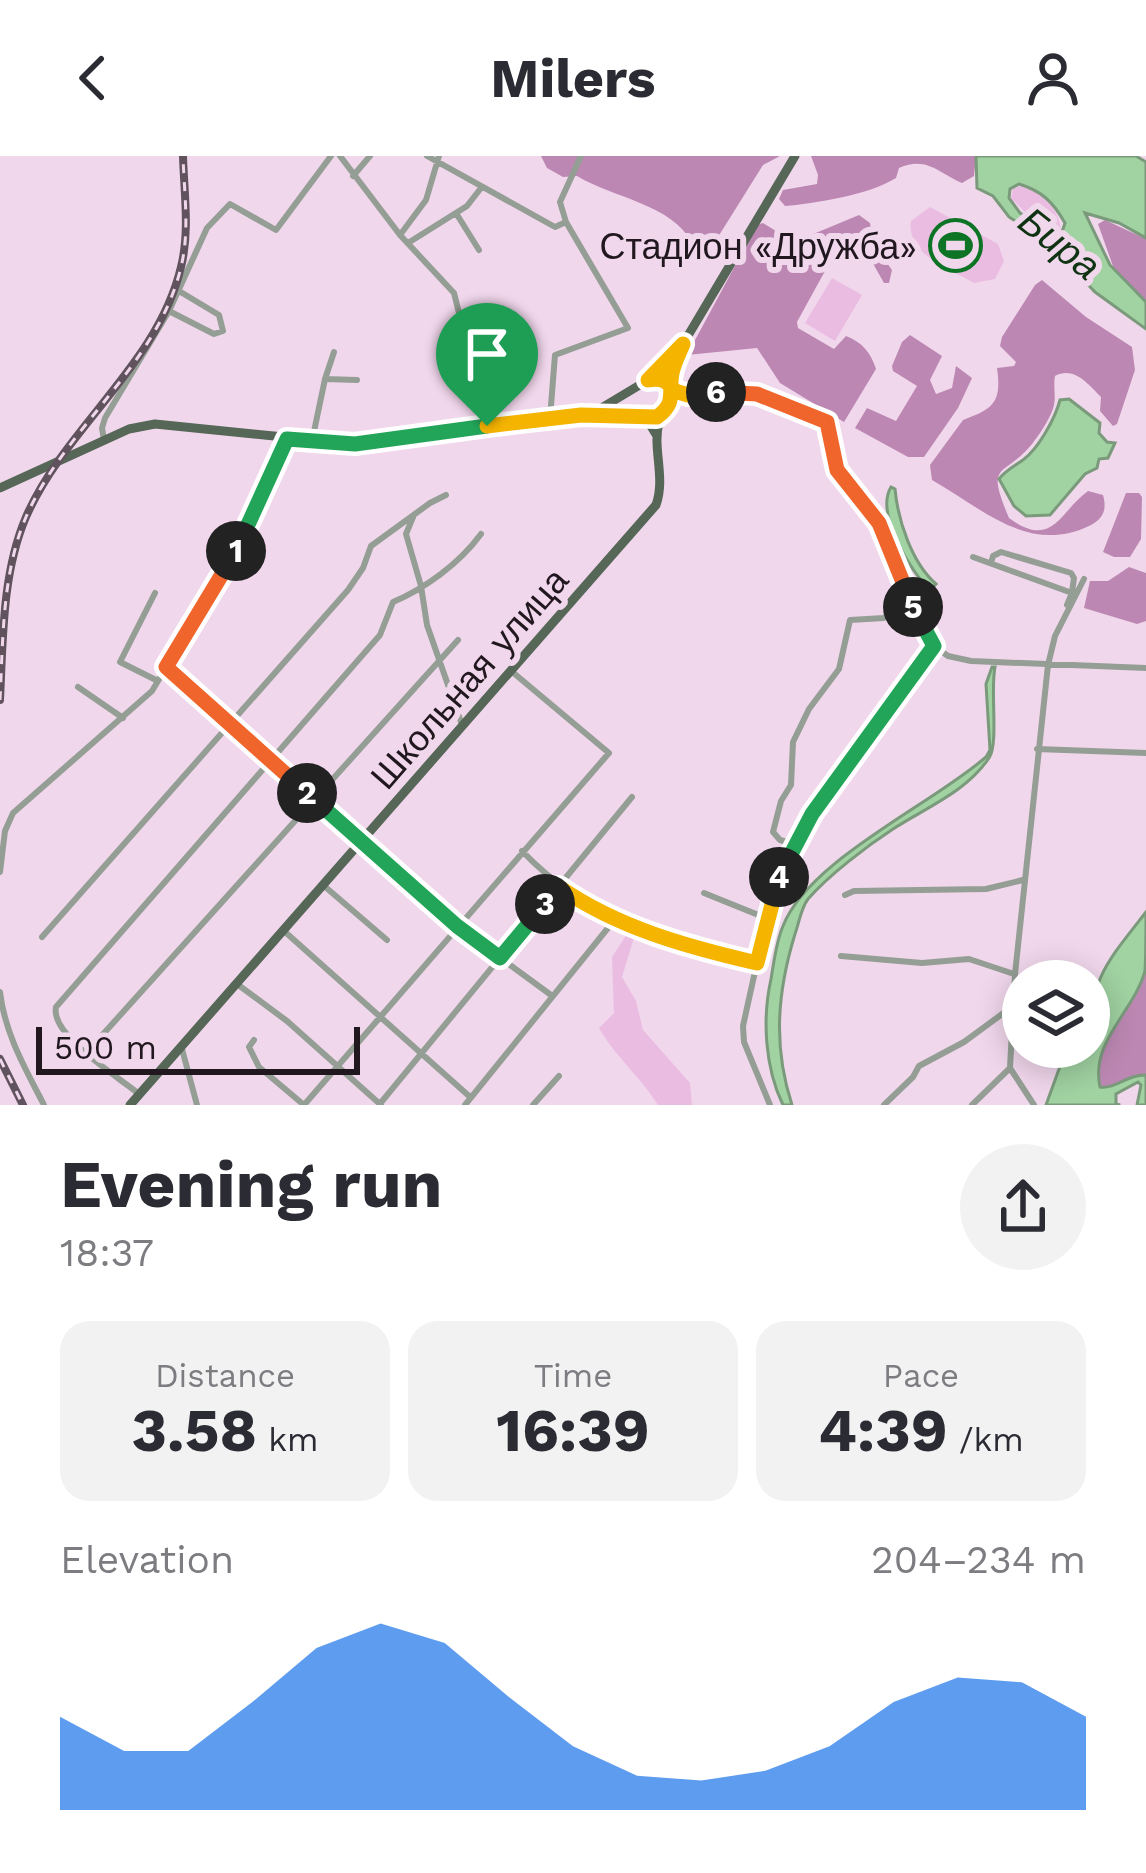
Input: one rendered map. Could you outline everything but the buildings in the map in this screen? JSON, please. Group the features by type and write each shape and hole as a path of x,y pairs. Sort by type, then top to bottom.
{"main road":[{"path":"581,415 635,390 683,344 795,156"},
{"path":"671,403 683,344"},
{"path":"648,380 661,379 688,395"},
{"path":"635,390 632,399 657,436"},
{"path":"0,488 129,429 155,424 355,444 550,418 662,414 688,395 726,391 757,394 827,422"},
{"name":"Школьная улица","path":"130,1105 656,505 662,414"}],"street":[{"path":"104,440 106,418 169,311 207,228 228,205 276,230 335,156 454,293 487,426"},
{"path":"352,176 370,156"},
{"path":"428,156 555,227 566,222"},
{"path":"550,418 555,355 628,328 566,222 560,202 581,156"},
{"path":"400,235 426,200 438,159"},
{"path":"409,243 467,206 481,187"},
{"path":"456,213 479,250"},
{"path":"169,311 217,335 223,331 218,315 178,291"},
{"path":"312,441 334,352"},
{"path":"325,379 357,380"},
{"path":"827,422 837,470 879,523 934,646 948,656 971,662 1146,668"},
{"path":"0,872 5,831 13,813 123,718 158,681 239,546 287,439"},
{"path":"42,937 348,590 371,546 414,513 446,496"},
{"path":"414,513 406,534 438,662 462,725"},
{"path":"139,1094 68,1037 53,1014 380,635 393,602 409,598 453,565 481,534"},
{"path":"991,563 1001,552 1075,578 1048,664 1016,960"},
{"path":"973,557 1072,592"},
{"path":"1055,636 1084,579"},
{"path":"155,593 120,662 158,681"},
{"path":"794,844 773,832 790,784 793,742 809,709 838,669 850,620 884,618 908,594"},
{"path":"0,664 1,627"},
{"path":"87,1052 458,640"},
{"path":"770,1105 742,1034 775,886 794,844 837,778 934,646"},
{"path":"166,667 457,926 551,995"},
{"path":"254,1040 250,1051 260,1066 304,1105 609,753 510,670"},
{"path":"79,688 123,718"},
{"path":"1037,749 1146,753"},
{"path":"236,983 380,1105 632,797"},
{"path":"522,850 580,902 693,948 757,963"},
{"path":"845,895 854,891 986,889 1020,883 1025,877"},
{"path":"323,885 387,940"},
{"path":"704,893 766,918"},
{"path":"284,931 423,1055 467,1102 616,918"},
{"path":"841,956 922,963 969,959 1002,970"},
{"path":"0,992 17,1054 44,1105"},
{"path":"884,1105 919,1066 964,1042 1002,1014"},
{"path":"181,1046 196,1105"},
{"path":"972,1105 1010,1068 1034,1105"},
{"path":"533,1105 559,1076"}],"shaded area":[{"path":"541,156 780,156 763,165 713,245 704,247 692,243 656,210 577,176 563,177 547,168"},
{"path":"811,156 976,156 974,176 962,183 932,167 909,165 899,168 896,178 871,189 785,206 779,199 783,190 817,184"},
{"path":"1020,186 1048,202 1061,231 1026,213 1011,198 1013,189"},
{"name":"Стадион «Дружба»","path":"930,207 998,244 1004,261 995,279 974,283 922,252 911,233 911,221"},
{"path":"859,215 870,223 874,245 892,270 889,283 884,283 867,253 842,259 810,241 811,235"},
{"path":"1105,220 1146,239 1146,302 1114,269 1098,224"},
{"path":"763,223 826,262 798,328 834,349 846,336 852,338 874,363 876,369 844,422 780,383 757,348 687,355 757,225"},
{"path":"832,278 862,295 835,341 805,323"},
{"path":"1042,280 1132,347 1135,370 1113,426 1100,411 1101,397 1086,382 1068,373 1055,376 1054,405 1046,423 1024,452 1001,471 998,486 1009,518 1036,530 1054,524 1088,491 1103,495 1103,513 1094,523 1046,535 1026,532 988,515 932,480 930,465 963,420 993,403 997,368 1016,362 1000,346 1002,337"},
{"path":"910,335 942,356 930,380 936,394 952,388 956,366 972,378 958,408 924,457 908,457 855,428 867,408 896,421 917,386 892,366"},
{"path":"1126,493 1142,497 1141,539 1130,557 1114,557 1103,552"},
{"path":"1129,567 1146,573 1146,621 1137,624 1084,608 1090,581 1108,581"},
{"path":"629,931 635,934 622,977 636,1001 643,1030 690,1083 692,1105 658,1105 599,1028 614,1013 612,957"},
{"path":"1146,970 1146,1075 1100,1087 1100,1068 1110,1068 1110,1033"}],"water":[{"name":"Бира","path":"976,156 1136,156 1146,162 1146,238 1119,223 1085,213 1110,265 1146,302 1146,329 1095,292 1047,241 1009,217 993,196 977,188","holes":["1019,184 1056,209 1065,223 1061,235 1020,213 1009,198 1010,189"]},
{"path":"1069,399 1100,423 1099,433 1107,442 1115,443 1108,458 1099,459 1097,468 1085,474 1050,515 1026,516 1014,506 999,479 1034,449 1060,400"},
{"path":"891,487 913,553 936,584 930,590 913,570 891,526 887,498"},
{"path":"992,667 992,751 980,770 860,852 804,907 781,998 782,1062 792,1105 783,1105 772,1075 766,1027 783,926 797,902 844,856 986,757 990,750 986,684"},
{"path":"1146,912 1145,971 1110,1036 1110,961"},
{"path":"1059,1068 1099,1068 1100,1087 1146,1075 1146,1105 1137,1105 1138,1082 1116,1094 1120,1105 1046,1105"}],"railway":[{"path":"0,700 5,607 18,538 43,484 153,335 169,302 185,240 183,156"},
{"path":"0,1059 23,1105"}],"place":[{"name":"Стадион «Дружба»","path":"956,246"}],"route":[{"path":"487,426 355,444 287,439 239,546 166,667 457,926 500,958 559,887 593,909 662,938 757,963 773,890 794,844 934,646 879,523 837,470 827,422 757,394 688,395 675,391 671,384 661,379 648,380 683,344 672,371 671,384 672,399 671,403 657,417 581,415 487,426"}]}
